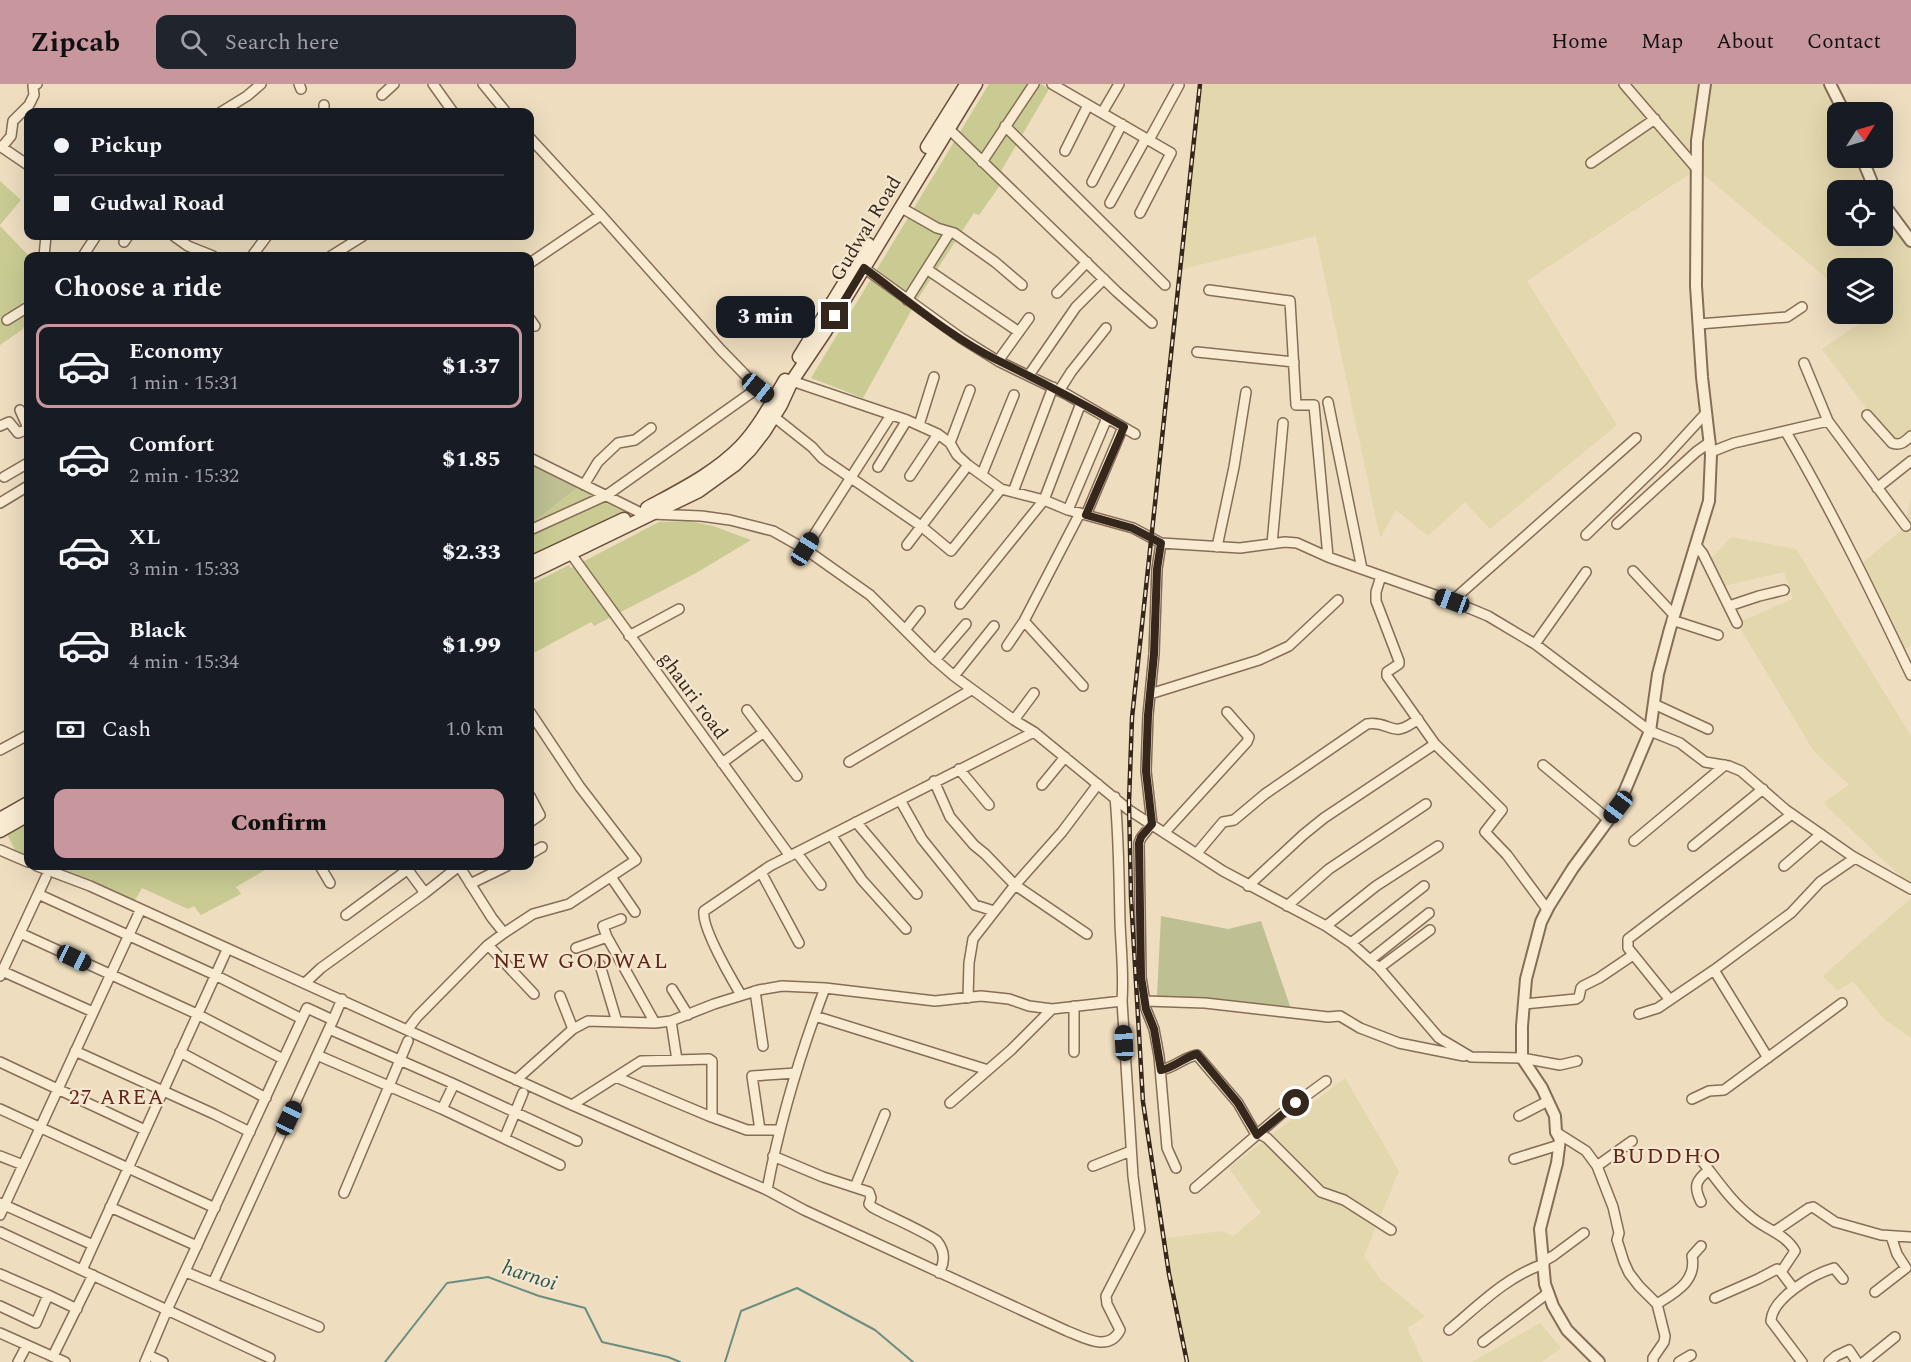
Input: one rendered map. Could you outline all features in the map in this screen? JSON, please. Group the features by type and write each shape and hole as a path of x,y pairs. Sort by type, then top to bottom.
{"main road":[{"name":"Gudwal Road","path":"534,561 699,491 735,465 750,450 764,432 773,416 777,402 966,84"},
{"name":"Gudwal Road","path":"534,571 645,515 723,463 742,445 777,402 825,332 976,84"},
{"path":"0,819 24,805"},
{"path":"0,831 24,817"}],"street":[{"path":"26,108 34,95 33,86 37,84"},
{"path":"234,108 261,84"},
{"path":"382,95 394,84"},
{"path":"433,84 450,108"},
{"path":"483,84 503,108"},
{"path":"982,162 1034,84"},
{"path":"1052,84 1171,153 1140,213"},
{"path":"1102,113 1119,84"},
{"path":"1624,84 1697,169"},
{"path":"1599,1362 1567,1330 1553,1306 1545,1284 1540,1229 1557,1164 1559,1145 1555,1116 1542,1088 1522,1058 1526,979 1533,948 1547,909 1573,868 1618,807 1650,731 1658,674 1709,501 1710,447 1696,286 1697,141 1705,84"},
{"path":"1830,84 1839,102"},
{"path":"1110,203 1179,85"},
{"path":"1065,151 1088,105"},
{"path":"24,110 13,121 11,136 1,147 24,162"},
{"path":"1591,164 1655,119"},
{"path":"1092,182 1122,124"},
{"path":"1005,126 1165,285"},
{"path":"949,129 1152,323"},
{"path":"534,142 721,350 758,388 777,402"},
{"path":"900,207 937,228 950,232 995,262 1022,285"},
{"path":"534,260 601,215"},
{"path":"1893,217 1911,241"},
{"path":"907,300 950,232"},
{"path":"180,240 203,252"},
{"path":"337,252 357,240"},
{"path":"1057,293 1087,262"},
{"path":"864,268 961,338 998,361 1056,389 1135,434"},
{"path":"927,270 1019,332"},
{"path":"1029,375 1076,307 1104,279"},
{"path":"1209,290 1290,301 1296,405 1314,405 1328,557"},
{"path":"1699,324 1787,317 1802,307"},
{"path":"7,320 24,309"},
{"path":"998,361 1029,318"},
{"path":"1013,492 1056,389 1106,328"},
{"path":"1197,352 1294,362"},
{"path":"1804,363 1828,422 1906,526"},
{"path":"919,425 934,377"},
{"path":"792,381 907,420 938,434 950,443 957,455 968,465 1001,489 1132,528 1161,543 1217,548 1297,543 1328,557 1488,616 1535,644 1650,731 1680,743 1705,762 1725,765 1741,771 1792,814 1855,858 1911,889"},
{"path":"534,528 607,495 758,388"},
{"path":"950,443 970,390"},
{"path":"1217,548 1234,467 1246,392"},
{"path":"982,474 1014,395"},
{"path":"1328,402 1362,569"},
{"path":"960,604 1044,500 1081,403"},
{"path":"20,410 24,419"},
{"path":"1586,535 1662,461 1706,413"},
{"path":"805,549 891,415"},
{"path":"1867,415 1892,443 1902,444 1911,436"},
{"path":"773,416 812,447 822,458 921,526 951,552 1001,489"},
{"path":"1068,510 1107,417"},
{"path":"878,467 907,420"},
{"path":"0,426 9,422 18,433 24,430"},
{"path":"1617,524 1696,452 1828,422"},
{"path":"1272,544 1283,423"},
{"path":"1007,646 1024,621 1083,514 1124,427"},
{"path":"584,485 598,462 618,442 635,440 651,428"},
{"path":"1786,432 1859,566 1911,675"},
{"path":"910,476 938,434"},
{"path":"1452,601 1636,438"},
{"path":"534,460 645,515 701,516 730,520 773,531 805,549 870,595 935,660 971,690 1034,732 1129,810 1248,886 1326,926 1351,944 1379,968 1439,1038 1471,1057"},
{"path":"1877,488 1911,460"},
{"path":"4,477 24,465"},
{"path":"907,544 968,465"},
{"path":"0,502 24,488"},
{"path":"1161,543 1157,569 1146,771 1152,824 1139,843 1141,977 1161,1070 1167,1148 1176,1168"},
{"path":"1696,545 1703,554 1737,623"},
{"name":"ghauri road","path":"571,554 722,763 821,885"},
{"path":"1633,571 1673,618 1718,635"},
{"path":"1535,644 1586,572"},
{"path":"1381,576 1376,592 1376,602 1399,661 1399,664 1387,672 1387,676 1435,744 1502,810 1485,832 1507,855 1547,909"},
{"path":"1729,606 1784,590"},
{"path":"1150,694 1259,660 1282,650 1338,600"},
{"path":"629,636 680,609"},
{"path":"905,630 920,611"},
{"path":"1024,621 1083,686"},
{"path":"935,660 966,624"},
{"path":"954,676 994,626"},
{"path":"849,762 971,690"},
{"path":"1014,720 1034,693"},
{"path":"1654,704 1708,729"},
{"path":"747,710 797,776"},
{"path":"1165,832 1247,742 1248,737 1227,712"},
{"path":"408,1029 488,945 504,933 532,914 569,904 636,860 580,787 534,718"},
{"path":"1197,853 1223,822 1234,820 1264,794 1367,724 1372,723 1398,731 1418,719"},
{"path":"722,763 764,732"},
{"path":"741,995 703,918 704,911 761,872 794,854 1034,732"},
{"path":"0,750 24,737"},
{"path":"1248,886 1324,818 1435,744"},
{"path":"1042,785 1065,757"},
{"path":"1543,765 1609,820"},
{"path":"1634,841 1725,765"},
{"path":"959,769 989,806"},
{"path":"934,782 950,817 974,845 1015,885 1087,934"},
{"path":"968,998 970,947 979,930 1062,832 1098,784"},
{"path":"1693,846 1763,789"},
{"path":"48,870 90,886 516,1080 767,1190 804,1210 939,1273 1066,1331 1097,1342 1111,1340 1118,1335 1120,1330 1107,1304 1106,1296 1140,1230 1131,1151 1122,1001 1124,979 1120,924 1120,852 1115,797"},
{"path":"900,800 922,839 975,905 994,911"},
{"path":"534,804 540,815 534,819"},
{"path":"1287,906 1329,869 1426,804"},
{"path":"1670,1000 1628,948 1628,939 1792,814"},
{"path":"856,822 917,894"},
{"path":"1784,866 1821,834"},
{"path":"831,835 862,880 906,929"},
{"path":"1326,926 1376,886 1438,846"},
{"path":"534,852 542,847"},
{"path":"0,850 24,860"},
{"path":"1639,1014 1658,1008 1714,970 1791,913 1820,882 1855,858"},
{"path":"322,870 330,883"},
{"path":"346,915 403,870"},
{"path":"407,870 425,894"},
{"path":"305,983 321,968 425,894 454,870"},
{"path":"461,870 504,933"},
{"path":"470,884 499,870"},
{"path":"761,872 799,943"},
{"path":"46,877 1,974 93,1012"},
{"path":"610,877 635,912"},
{"path":"1351,944 1424,886"},
{"path":"38,894 215,975 302,1019"},
{"path":"0,1215 2,1204 23,1165 139,913"},
{"path":"1370,960 1429,913"},
{"path":"621,919 603,926 655,1023"},
{"path":"1379,968 1430,930"},
{"path":"20,933 197,1014 283,1059"},
{"path":"576,948 608,937"},
{"path":"488,945 534,994"},
{"path":"82,1270 225,954"},
{"path":"1524,1004 1576,999 1583,986 1633,955"},
{"path":"600,965 617,1022"},
{"path":"1714,970 1768,1058"},
{"path":"516,1080 573,1029 588,1021 655,1023 671,1021 741,995 782,986 825,988 936,1001 981,996 1009,999 1029,1006 1052,1009 1122,1001"},
{"path":"767,1190 778,1130 825,988"},
{"path":"672,989 688,1015"},
{"path":"755,991 763,1046"},
{"path":"561,996 573,1029"},
{"path":"213,1283 342,999"},
{"path":"1145,1002 1205,1003 1274,1012 1341,1016 1360,1028 1399,1043 1471,1057 1522,1058 1560,1065 1577,1061"},
{"path":"1692,1099 1709,1091 1724,1090 1842,1004"},
{"path":"1074,1006 1074,1052"},
{"path":"163,1362 147,1359 167,1310 307,1008 331,1024 399,1060 577,1141"},
{"path":"950,1103 1052,1009"},
{"path":"814,1016 988,1070"},
{"path":"671,1021 677,1060"},
{"path":"344,1193 408,1041"},
{"path":"75,1051 250,1132"},
{"path":"180,1052 266,1098"},
{"path":"1161,1070 1197,1054 1238,1103 1257,1135 1267,1138 1321,1192 1344,1200 1391,1230"},
{"path":"317,1055 505,1137 560,1165"},
{"path":"572,1105 641,1060 709,1059 711,1061 712,1118"},
{"path":"0,1062 145,1130"},
{"path":"760,1130 752,1076 796,1073"},
{"path":"616,1077 712,1118 747,1130 778,1130"},
{"path":"1195,1188 1326,1080"},
{"path":"442,1109 454,1084"},
{"path":"505,1137 523,1093"},
{"path":"1520,1116 1548,1101"},
{"path":"0,1109 215,1208"},
{"path":"855,1187 885,1114"},
{"path":"1556,1132 1586,1151 1598,1166 1613,1207 1619,1233 1617,1240 1624,1263 1639,1286 1657,1304 1665,1336 1653,1362"},
{"path":"1598,1166 1632,1141"},
{"path":"1514,1159 1559,1145"},
{"path":"1093,1166 1131,1151"},
{"path":"0,1156 23,1165"},
{"path":"773,1156 871,1194 869,1204 872,1208 936,1240 945,1263 939,1273"},
{"path":"1702,1161 1748,1215 1775,1231 1795,1251 1781,1272"},
{"path":"1701,1202 1695,1186 1698,1179 1709,1170"},
{"path":"2,1204 93,1245"},
{"path":"110,1207 197,1246"},
{"path":"1775,1231 1813,1207 1834,1222 1881,1235 1911,1237"},
{"path":"0,1232 270,1358"},
{"path":"1449,1330 1513,1279 1544,1262 1584,1233"},
{"path":"1875,1292 1906,1268 1897,1254 1891,1236"},
{"path":"1657,1304 1678,1291 1689,1279 1693,1269 1692,1256 1701,1246"},
{"path":"1802,1362 1771,1318 1780,1302 1818,1272 1834,1268 1843,1279"},
{"path":"1715,1298 1758,1280 1777,1269 1794,1289"},
{"path":"186,1272 320,1327"},
{"path":"53,1356 93,1275"},
{"path":"1,1277 77,1309"},
{"path":"1483,1342 1548,1293"},
{"path":"0,1306 36,1323 48,1295"},
{"path":"0,1333 65,1362"},
{"path":"1864,1362 1895,1337"},
{"path":"18,1362 27,1345"},
{"path":"1829,1362 1849,1350 1857,1362"},
{"path":"1679,1362 1691,1355"}],"shaded area":[{"path":"1200,84 1830,84 1839,102 1827,102 1827,168 1866,168 1871,180 1827,180 1827,246 1893,246 1893,216 1911,241 1911,434 1895,447 1822,349 1859,324 1893,324 1893,258 1827,258 1827,279 1697,169 1527,281 1617,425 1490,529 1465,502 1428,536 1396,510 1380,538 1316,236 1179,270"},
{"path":"1911,495 1911,645 1900,653 1859,566 1905,527"},
{"path":"1731,537 1796,549 1911,736 1911,886 1823,803 1849,785 1813,750 1737,623 1793,599 1784,572 1719,587 1707,563"},
{"path":"1911,898 1911,1038 1884,1019 1853,981 1838,991 1823,976"},
{"path":"1345,1078 1399,1171 1364,1256 1381,1280 1425,1316 1407,1328 1423,1362 1187,1362 1163,1235 1168,1238 1222,1231 1233,1236 1261,1213 1229,1168"},
{"path":"1540,1323 1561,1348 1542,1362 1472,1362"}],"green space":[{"path":"989,84 1041,84 1049,89 997,178 1001,184 979,215 974,213 917,300 863,398 811,378"},
{"path":"0,181 21,200 0,225"},
{"path":"0,226 25,252 24,327 0,345"},
{"path":"534,460 582,484 534,522"},
{"path":"582,484 628,511 534,556 534,522"},
{"path":"689,521 713,526 751,540 696,573 594,626 591,622 534,653 534,583 569,565 571,568 659,522"},
{"path":"24,826 24,854 15,850 7,834"},
{"path":"60,870 265,870 236,887 241,894 201,915 194,906 188,909 142,888 134,902"},
{"path":"1161,916 1228,929 1261,921 1291,1009 1157,996"}],"waterway":[{"name":"harnoi","path":"385,1362 447,1283 488,1277 539,1296 585,1308 602,1342 668,1357 680,1362"},
{"name":"harnoi","path":"725,1362 741,1311 797,1288 875,1330 913,1362"}],"railway":[{"path":"1187,1362 1169,1274 1143,1102 1131,897 1129,802 1132,718 1200,84"}],"district":[{"name":"NEW GODWAL","path":"581,960"},
{"name":"27 AREA","path":"117,1097"},
{"name":"BUDDHO","path":"1667,1155"}],"route":[{"path":"835,316 864,268 961,338 998,361 1066,394 1124,427 1086,515 1132,528 1161,543 1157,569 1146,771 1152,824 1139,843 1139,914 1141,977 1146,1009 1154,1029 1161,1070 1197,1054 1238,1103 1257,1135 1296,1103"}]}
